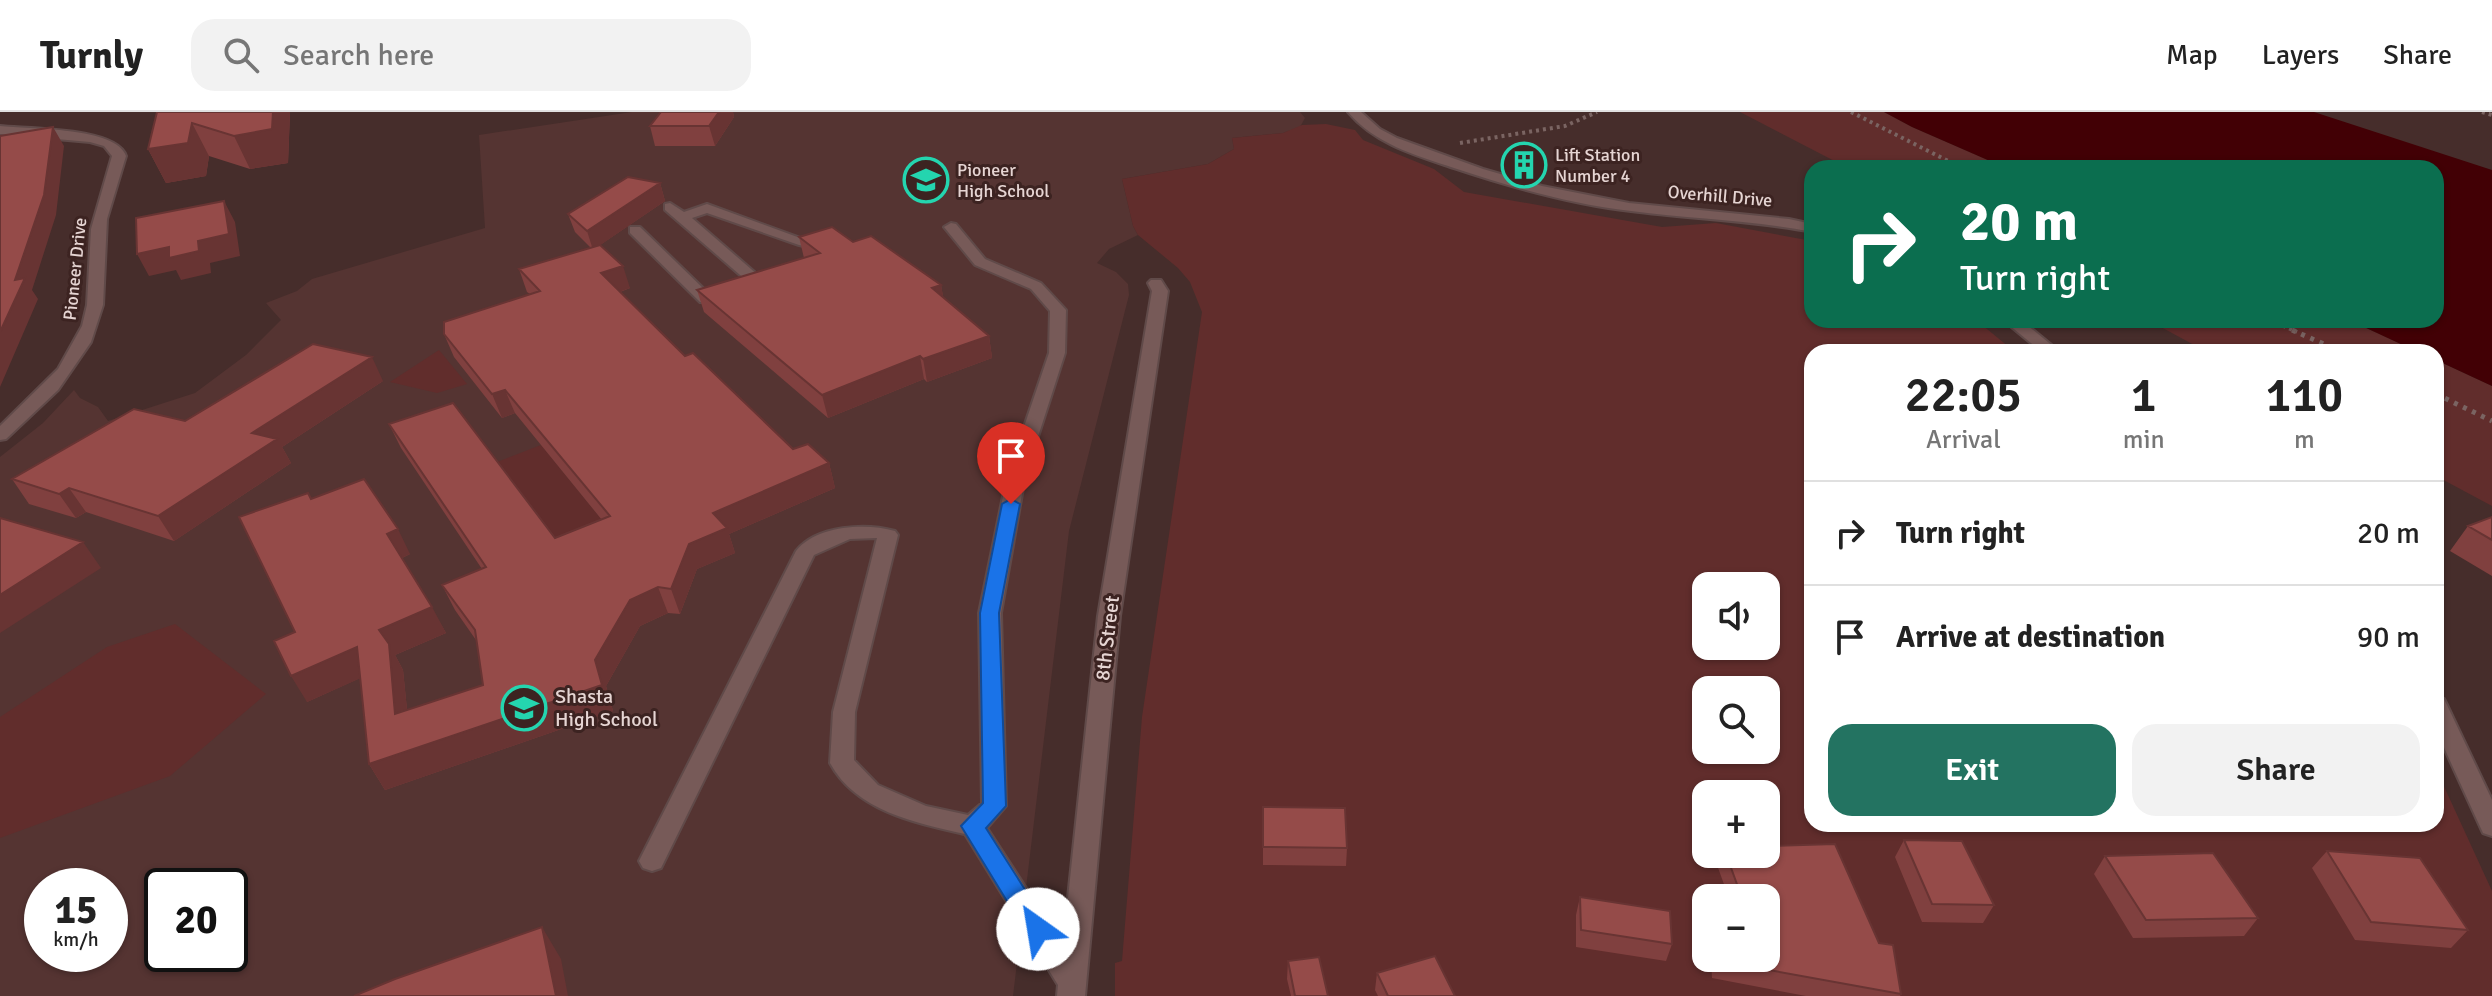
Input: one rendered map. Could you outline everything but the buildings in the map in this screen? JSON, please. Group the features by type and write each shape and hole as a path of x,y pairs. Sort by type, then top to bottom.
{"street":[{"name":"Overhill Drive","path":"1354,112 1376,132 1429,155 1513,181 1603,203 1758,218 1804,227"},
{"name":"Pioneer Drive","path":"0,130 102,140 118,151 119,156 101,217 91,323 85,340 55,383 7,423 0,435"},
{"path":"635,230 705,299 758,282 676,212 707,208 804,242"},
{"path":"951,227 980,262 1036,286 1058,310 1057,353 1016,477 990,613 994,806 973,826"},
{"name":"8th Street","path":"1071,988 1109,616 1160,291 1156,283"},
{"path":"2021,328 2042,344"},
{"path":"652,861 806,551 838,536 869,528 888,535 844,712 842,763 869,792 922,815 973,826 1071,988"},
{"path":"2444,722 2492,826"}],"path":[{"path":"1429,155 1481,136 1553,129 1597,112"},
{"path":"1851,112 1946,160"},
{"path":"2482,112 2492,115"},
{"path":"2288,328 2324,344"},
{"path":"2444,398 2492,421"}],"shaded area":[{"name":"Shasta High School","path":"632,112 1300,112 1305,118 1300,127 1283,133 1232,138 1234,149 1208,164 1122,179 1138,235 1109,249 1097,263 1116,272 1128,284 1129,295 1069,531 1013,996 0,996 0,457 43,423 74,390 80,398 98,407 108,421 195,393 246,355 281,320 266,303 297,291 312,279 485,228 479,135"},
{"path":"1740,112 1884,112 1988,160 1833,160"},
{"path":"1884,112 2314,112 2492,170 2492,386 2444,364 2444,344 2401,344 2366,328 2444,328 2444,160 1988,160"},
{"path":"1326,124 1355,130 1363,140 1434,169 1464,192 1662,227 1716,223 1804,240 1804,328 1986,328 2005,344 1804,344 1804,832 2444,832 2444,786 2492,891 2492,996 1115,996 1115,963 1122,961 1142,717 1202,312 1190,282 1138,235 1122,179 1208,164 1234,149 1232,138 1283,133 1302,125"},
{"path":"2163,328 2366,328 2401,344 2192,344"},
{"path":"439,350 467,384 437,393 390,382"},
{"path":"2444,364 2492,386 2492,506 2444,480"},
{"path":"541,445 619,541 559,561 492,464"},
{"path":"175,624 266,694 170,776 0,838 0,717 107,647"}],"place":[{"name":"Lift Station Number 4","path":"1524,165"},
{"name":"Pioneer High School","path":"926,180"},
{"name":"Shasta High School","path":"524,708"}],"route":[{"path":"1011,504 990,613 994,806 973,826 1038,929"}]}
